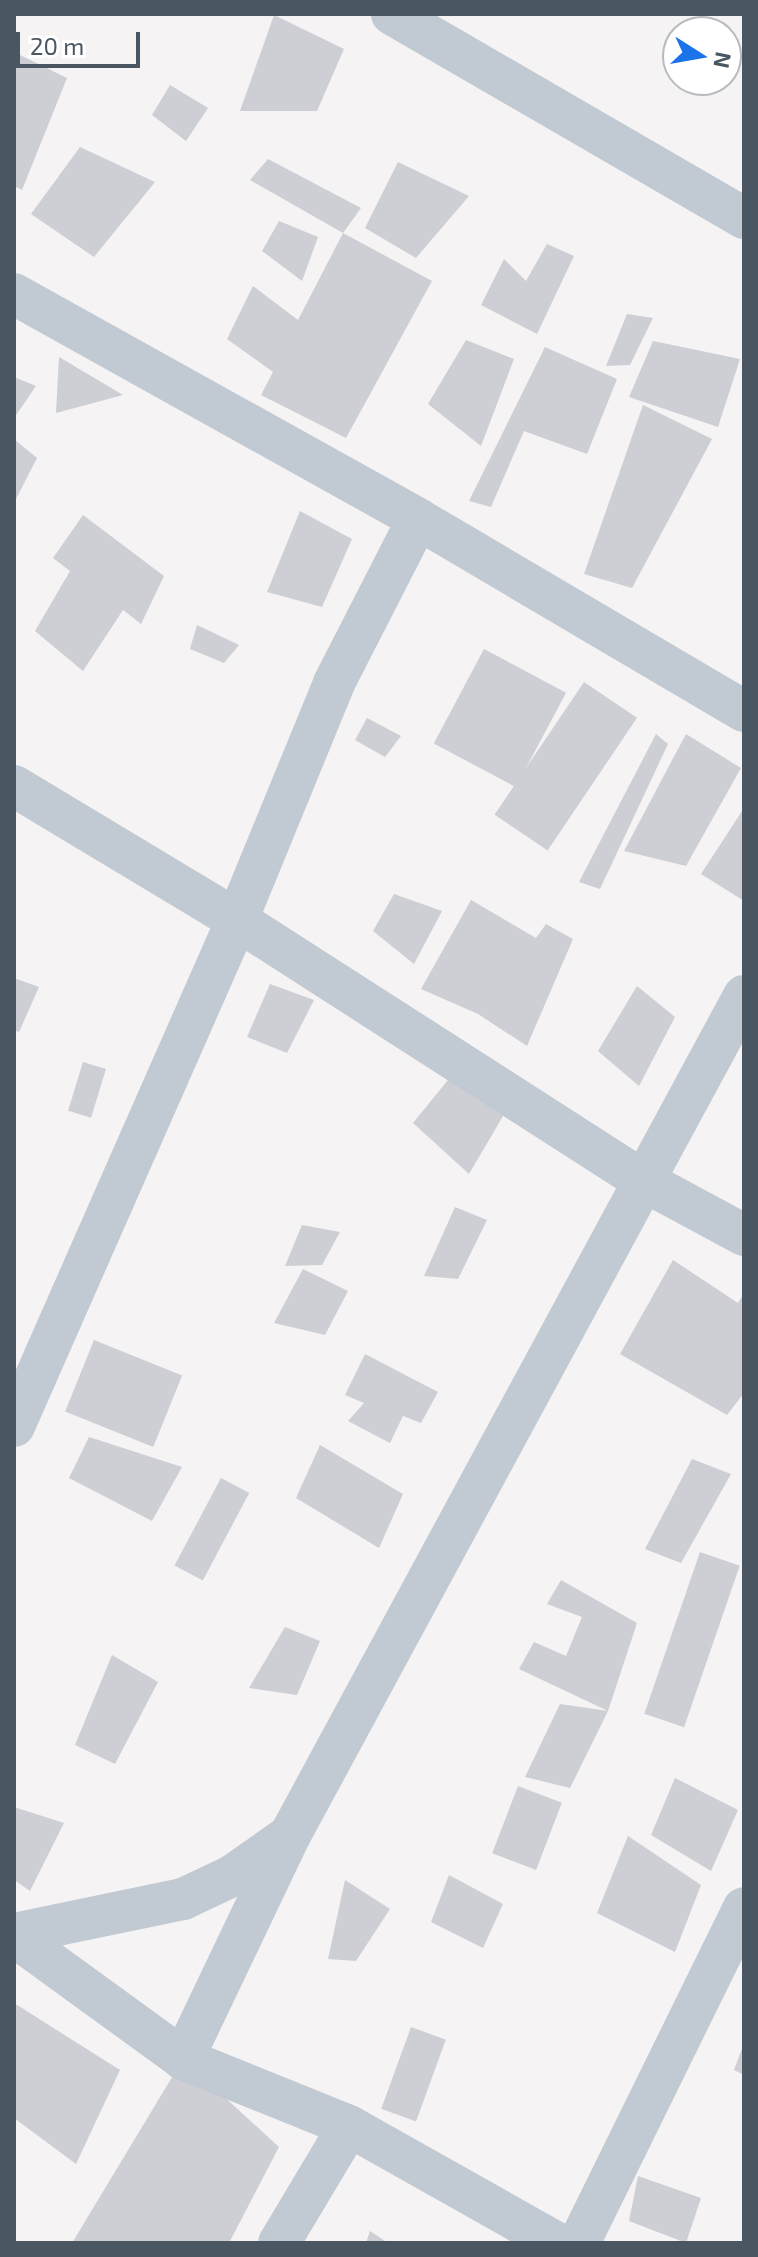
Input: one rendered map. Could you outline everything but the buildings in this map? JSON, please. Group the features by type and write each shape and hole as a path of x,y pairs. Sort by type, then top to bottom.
{"street":[{"path":"405,17 744,218"},
{"path":"14,294 418,519 744,711"},
{"path":"14,1426 237,920 334,683 418,519"},
{"path":"14,786 237,920 642,1180 744,1235"},
{"path":"183,2059 290,1835 744,996"},
{"path":"14,1935 183,1899 232,1876 290,1835"},
{"path":"579,2243 744,1908"},
{"path":"14,1935 183,2059 349,2126 557,2243"},
{"path":"279,2243 349,2126"}]}
